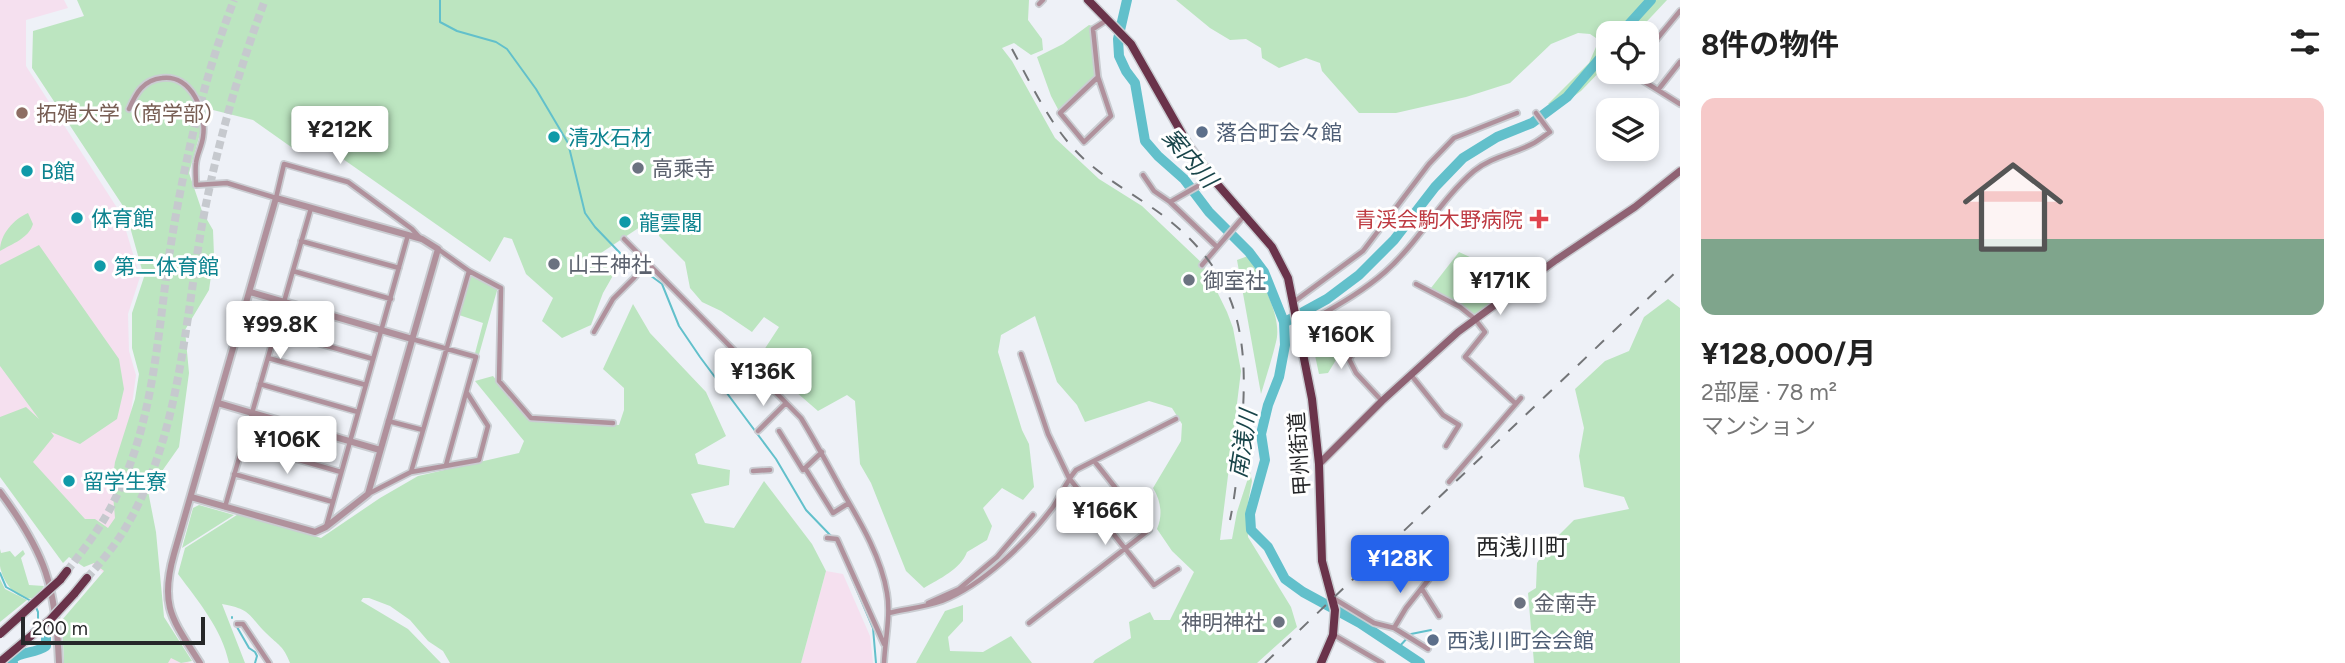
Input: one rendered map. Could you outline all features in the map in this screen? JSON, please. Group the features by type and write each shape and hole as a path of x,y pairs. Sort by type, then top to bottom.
{"highway":[{"path":"1088,0 1108,19"},
{"name":"甲州街道","path":"1108,19 1127,39 1189,146 1212,178 1279,258 1289,278 1310,380 1319,464 1322,561 1336,621 1321,663"},
{"path":"0,634 67,571"},
{"path":"0,662 50,621 87,578"}],"main road":[{"path":"1319,464 1411,374 1475,319 1635,207 1680,170"}],"street":[{"path":"1659,36 1680,11"},
{"path":"1098,77 1060,113 1084,142 1111,116 1098,77 1093,29 1108,19"},
{"path":"1658,90 1679,65"},
{"path":"129,110 139,89 149,81 175,78 189,87 203,118 203,137 196,163 196,185 227,183 422,239"},
{"path":"1648,84 1680,104"},
{"path":"1295,303 1363,251 1429,164 1454,138 1517,113"},
{"path":"1299,326 1345,301 1385,272 1401,256 1451,192 1467,177 1488,161 1533,144 1550,132 1536,113"},
{"path":"200,663 174,622 167,592 170,570 285,164 348,182 422,239 469,271 501,288 499,381 531,418 613,423"},
{"path":"1143,175 1154,191 1170,202 1217,247"},
{"path":"1170,202 1212,178"},
{"path":"225,507 311,208"},
{"path":"1202,265 1244,216"},
{"path":"326,527 408,235"},
{"path":"624,239 801,418 849,503 880,566 888,594 889,613 884,663"},
{"path":"301,241 399,268"},
{"path":"368,494 438,249"},
{"path":"594,332 613,299 645,263"},
{"path":"293,271 391,299"},
{"path":"411,472 469,271"},
{"path":"1416,284 1455,303 1475,319 1485,332 1465,356 1516,404"},
{"path":"250,292 475,357 446,465"},
{"path":"275,331 373,359"},
{"path":"1366,334 1349,359 1356,373 1382,401"},
{"path":"1021,354 1048,434 1069,478 1154,585 1178,569"},
{"path":"268,358 366,385"},
{"path":"1411,374 1443,415 1459,425 1446,446"},
{"path":"260,384 358,412"},
{"path":"191,497 317,532 368,494 411,472 479,460 488,426 467,393"},
{"path":"1449,482 1521,398"},
{"path":"218,403 380,450"},
{"path":"758,431 786,403"},
{"path":"889,613 938,603 964,592 1012,552 1053,506 1076,471 1176,419"},
{"path":"388,421 423,430"},
{"path":"779,431 803,470 821,452"},
{"path":"243,444 341,472"},
{"path":"1029,623 1149,530 1095,462"},
{"path":"806,468 833,513 849,503"},
{"path":"753,471 770,470"},
{"path":"234,474 333,502"},
{"path":"0,492 23,524 44,566 55,601 60,663"},
{"path":"925,605 959,589 997,557 1032,515"},
{"path":"827,538 837,539 885,645"},
{"path":"1394,628 1429,579"},
{"path":"1422,589 1439,616"},
{"path":"1332,597 1374,623 1394,628 1428,649"},
{"path":"237,624 243,624 269,663"},
{"path":"1333,635 1382,663"}],"shaded area":[{"path":"0,0 64,0 68,8 26,20 26,66 121,214 140,277 128,314 129,351 136,375 127,442 160,619 189,663 71,663 71,611 103,572 41,530 0,473"},
{"path":"826,571 843,574 870,636 873,663 801,663"}],"green space":[{"path":"77,0 1029,0 1028,20 1042,39 1043,50 1031,55 1014,43 1002,48 1055,138 1099,179 1142,206 1204,265 1227,312 1233,328 1241,371 1220,540 1232,539 1237,512 1250,472 1252,481 1247,508 1248,537 1291,607 1297,627 1257,663 1093,663 1131,638 1129,622 1150,612 1154,620 1170,620 1194,572 1172,551 1157,529 1160,508 1153,488 1181,441 1182,424 1172,408 1149,401 1085,422 1077,405 1057,382 1035,316 1001,335 998,352 1022,430 1029,444 1034,487 1023,500 1002,488 983,508 992,526 987,540 967,552 960,564 949,573 924,588 906,571 871,483 860,464 855,401 847,395 818,411 758,359 779,327 764,317 752,332 702,302 690,288 685,262 659,236 661,213 598,255 615,272 603,293 591,325 562,338 542,321 553,298 526,274 512,239 504,237 490,262 303,131 306,136 294,149 253,120 213,110 203,123 189,173 202,211 213,230 214,255 209,290 185,330 189,373 179,447 148,491 156,532 164,617 192,661 181,663 171,658 168,663 64,663 62,620 104,571 94,563 84,567 69,557 63,563 0,477 0,417 26,407 39,419 0,366 0,265 39,245 119,359 124,389 117,419 80,444 51,432 54,436 33,462 85,519 95,519 108,528 115,518 112,483 115,462 135,399 139,374 132,348 132,313 144,277 125,209 32,68 33,31 84,16"},
{"path":"1176,0 1667,0 1647,21 1596,21 1596,38 1590,34 1578,33 1551,44 1510,83 1466,97 1396,113 1359,113 1322,71 1320,63 1306,58 1279,68 1262,58 1261,48 1246,39 1230,40 1210,28"},
{"path":"1089,25 1096,27 1093,30 1098,77 1060,113 1037,57 1063,44"},
{"path":"1596,47 1596,75 1581,91 1559,107 1548,104 1589,63"},
{"path":"28,213 33,224 31,229 20,240 0,251 2,239 9,228"},
{"path":"1459,252 1490,267 1499,279 1501,287 1500,297 1475,316 1431,288"},
{"path":"1248,256 1269,298 1276,321 1276,342 1261,394 1237,260"},
{"path":"469,271 498,287 478,358 474,357 483,323 456,314"},
{"path":"1668,299 1680,308 1680,663 1534,663 1528,593 1536,588 1537,563 1548,546 1574,520 1629,509 1624,497 1584,487 1579,456 1584,428 1575,389 1605,361 1629,351 1644,317"},
{"path":"633,304 650,333 706,392 726,436 695,454 698,464 730,470 729,485 691,494 705,523 734,528 764,481 812,544 826,571 801,663 450,663 443,651 428,641 410,620 390,606 363,598 361,601 408,629 441,663 290,663 283,649 248,614 239,608 222,604 245,663 229,663 215,627 178,574 185,548 240,513 321,538 418,476 519,453 524,441 475,381 493,376 531,420 619,425 624,410 624,388 603,369"},
{"path":"1346,325 1339,355 1328,373 1319,374 1313,346 1322,342 1321,333"},
{"path":"199,505 234,515 182,548 193,508"},
{"path":"0,549 1,553 10,551 15,557 23,550 25,554 21,558 29,585 44,586 37,596 21,597 11,589 1,572"},
{"path":"0,579 5,589 27,600 0,622"},
{"path":"963,605 963,621 948,637 950,651 983,652 1011,636 1032,663 916,663 945,611"}],"waterway":[{"path":"440,0 440,22 457,31 496,42 507,49 536,89 568,143 585,213 620,253 662,284 679,326 776,459 806,510 832,537"},
{"name":"南浅川","path":"1127,0 1118,39 1119,56 1135,83 1145,141 1184,179 1209,212 1249,252 1264,272 1284,322 1285,345 1279,377 1261,434 1265,460 1250,514 1251,530 1268,547 1285,579 1303,592 1360,623 1420,663"},
{"name":"南浅川","path":"1632,21 1651,0"},
{"name":"南浅川","path":"1287,321 1327,299 1359,275 1394,240 1435,187 1463,158 1497,137 1532,123 1567,97 1596,63"},
{"path":"847,567 873,628 876,663"},
{"path":"0,573 6,587 31,601"},
{"path":"35,605 38,626"},
{"path":"237,627 249,648 255,652 255,663"},
{"path":"1397,649 1411,634 1431,630"},
{"path":"41,631 46,637"},
{"path":"13,663 12,659 16,656 46,646 46,637"}],"tunnel":[{"path":"67,571 109,510 127,473 137,444 151,385 168,263 186,163 202,96 234,0"},
{"path":"87,578 126,527 144,492 158,455 178,380 202,225 214,168 237,83 265,0"}],"railway":[{"path":"1012,49 1047,113 1073,148 1095,169 1158,212 1195,244 1213,267 1227,292 1242,345 1244,373 1241,436 1230,520"},
{"path":"1265,663 1680,268"}],"place":[{"name":"拓殖大学（商学部）","path":"22,113"},
{"name":"落合町会々館","path":"1202,132"},
{"name":"清水石材","path":"554,137"},
{"name":"高乘寺","path":"638,168"},
{"name":"B館","path":"27,171"},
{"name":"体育館","path":"77,218"},
{"name":"青渓会駒木野病院","path":"1539,219"},
{"name":"龍雲閣","path":"625,222"},
{"name":"山王神社","path":"554,264"},
{"name":"第二体育館","path":"100,266"},
{"name":"御室社","path":"1189,280"},
{"name":"留学生寮","path":"69,481"},
{"name":"金南寺","path":"1520,603"},
{"name":"神明神社","path":"1279,622"},
{"name":"西浅川町会会館","path":"1433,640"}],"district":[{"name":"西浅川町","path":"1522,547"}],"water label":[{"name":"案内川","path":"1190,158"}]}
